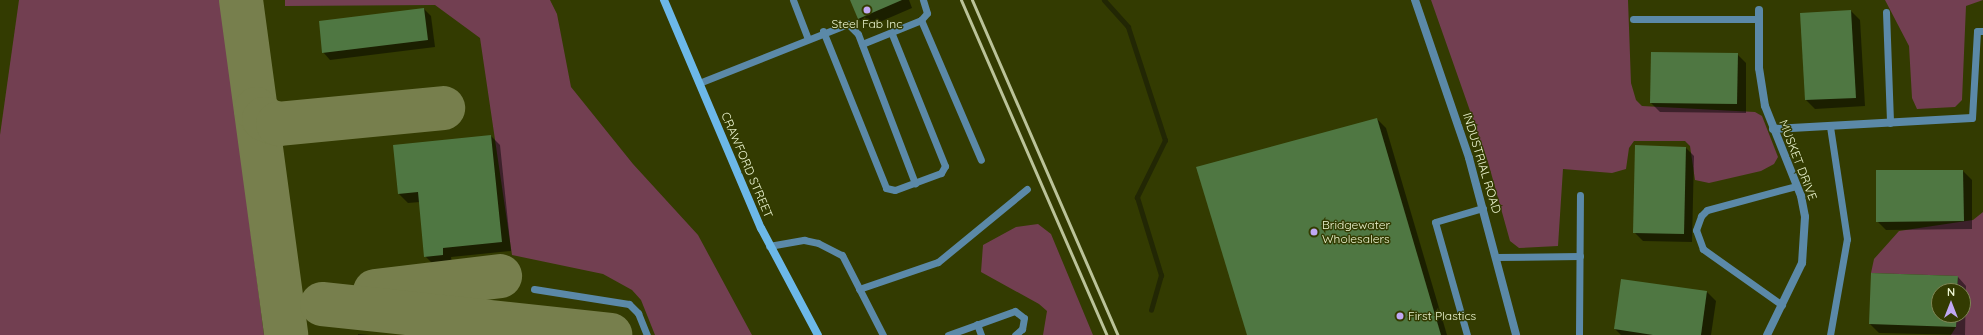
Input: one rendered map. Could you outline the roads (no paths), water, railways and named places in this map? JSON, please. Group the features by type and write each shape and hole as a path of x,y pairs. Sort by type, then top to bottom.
{"main road":[{"name":"CRAWFORD STREET","path":"664,0 770,246 818,335"}],"street":[{"name":"INDUSTRIAL ROAD","path":"1415,0 1483,208 1516,335"},
{"name":"MUSKET DRIVE","path":"1759,10 1761,81 1773,129 1796,186 1805,217 1803,255 1768,335"},
{"path":"1773,129 1972,118"}],"lane":[{"path":"793,0 807,37"},
{"path":"862,44 922,20 927,13 923,0"},
{"path":"1886,12 1890,123"},
{"path":"1633,19 1759,19"},
{"path":"922,20 980,160"},
{"path":"699,83 807,37 848,24 862,44 915,183"},
{"path":"1972,118 1977,31 1983,30"},
{"path":"823,31 886,188 895,190 941,172 945,166 892,32"},
{"path":"1830,126 1846,239 1830,335"},
{"path":"1782,305 1703,249 1696,230 1701,216 1708,210 1796,186"},
{"path":"859,289 938,262 1027,189"},
{"path":"1579,335 1580,195"},
{"path":"1467,335 1435,222 1483,208"},
{"path":"770,246 804,240 831,248 842,255 883,335"},
{"path":"1496,257 1580,256"},
{"path":"534,289 629,304 638,313 647,335"},
{"path":"948,335 1015,311 1024,318 1022,329 1016,335"},
{"path":"977,324 982,335"}],"waterway":[{"path":"1104,0 1128,27 1165,140 1137,197 1161,275 1151,310"}],"railway":[{"path":"961,0 1107,335"},
{"path":"972,0 1118,335"}],"place":[{"name":"Steel Fab Inc","path":"867,10"},
{"name":"Bridgewater Wholesalers","path":"1314,232"},
{"name":"First Plastics","path":"1400,316"}]}
